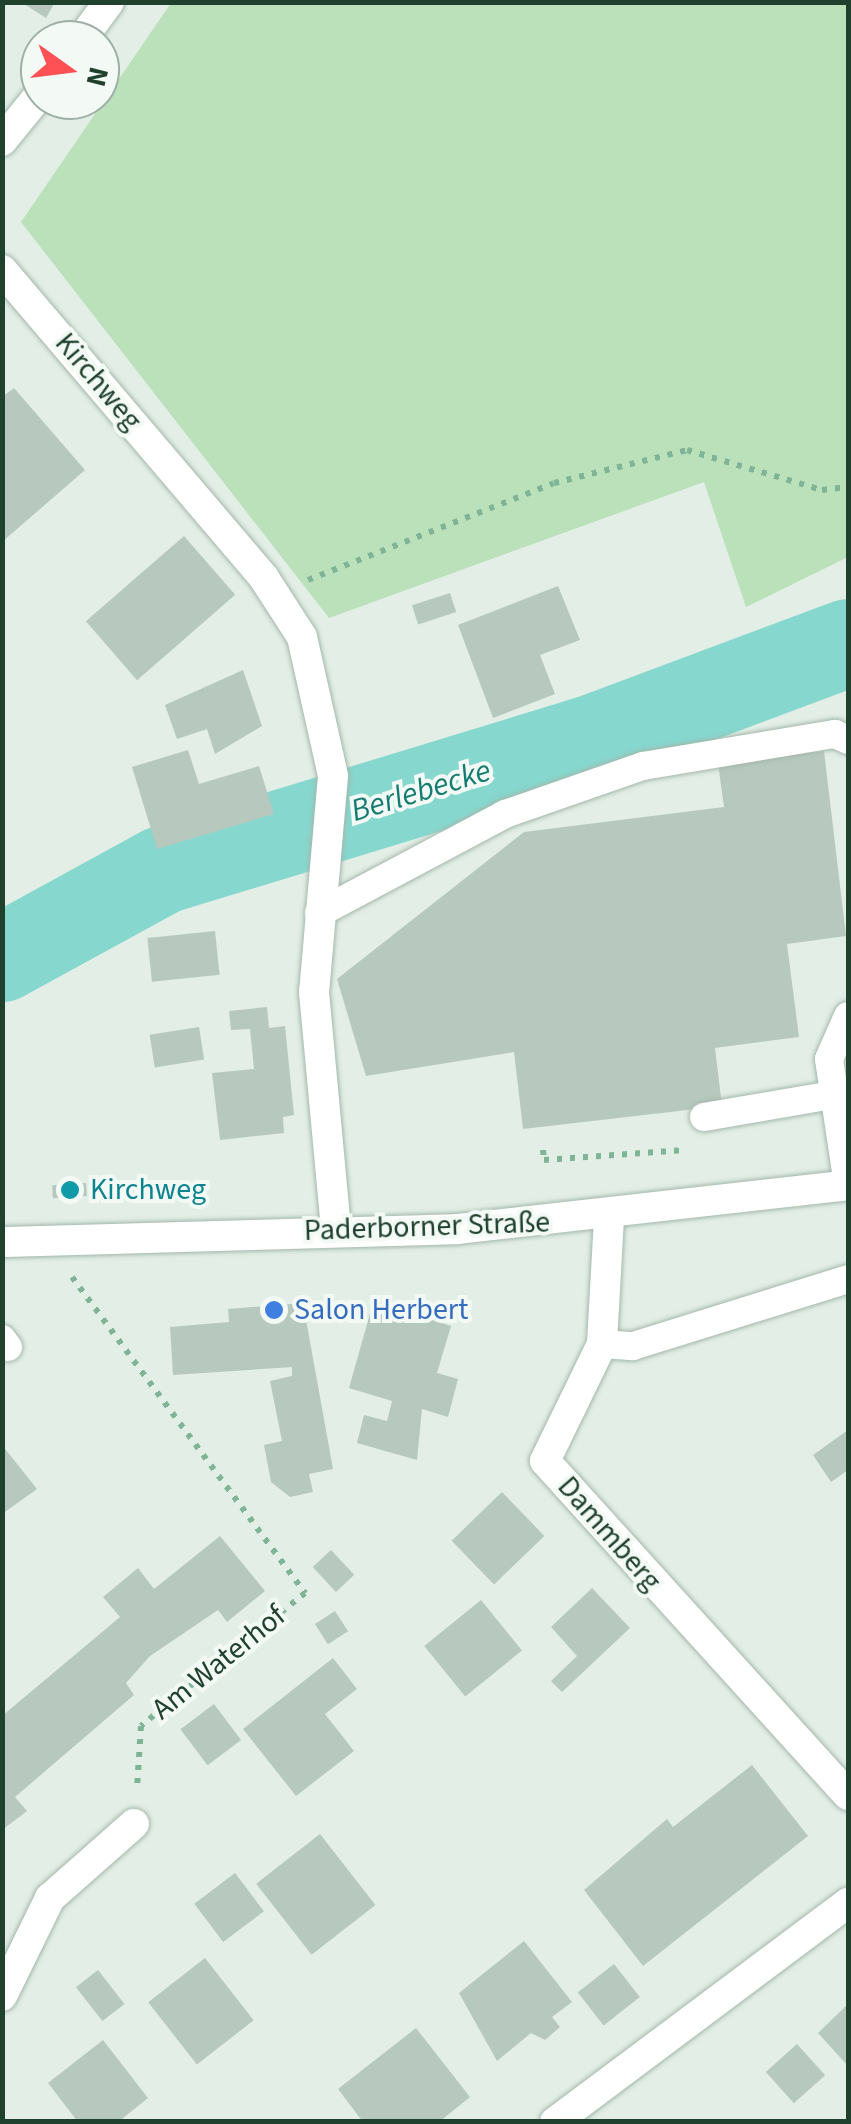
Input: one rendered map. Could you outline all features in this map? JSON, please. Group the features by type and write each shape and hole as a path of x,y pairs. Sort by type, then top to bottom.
{"street":[{"path":"2,141 20,119"},
{"name":"Kirchweg","path":"2,270 274,593 302,637 333,776 314,992 336,1231"},
{"name":"Paderborner Straße","path":"2,1242 609,1218 848,1185"},
{"name":"Dammberg","path":"609,1218 602,1344 545,1461 848,1795"},
{"path":"2,1996 50,1898 134,1824"},
{"path":"556,2122 848,1903"}],"lane":[{"path":"319,914 424,862 506,814 643,766 842,737"},
{"path":"848,1016 829,1060 848,1185"},
{"path":"704,1117 833,1095"},
{"path":"602,1344 633,1346 848,1278"}],"path":[{"path":"274,593 554,483 687,450 822,490 848,488"},
{"path":"543,1150 544,1160 683,1154 704,1117"},
{"name":"Am Waterhof","path":"66,1242 74,1289 305,1592 141,1726 134,1824"}],"green space":[{"path":"171,3 848,3 848,557 746,607 704,482 329,618 21,222 91,120 120,120 120,77"}],"building":[{"path":"21,2 55,2 46,18"},
{"path":"14,388 85,470 2,542 2,397"},
{"path":"184,536 235,595 137,680 86,621"},
{"path":"558,586 580,640 540,655 555,694 493,718 458,625"},
{"path":"450,593 456,612 418,624 412,605"},
{"path":"243,670 262,726 215,754 207,729 177,739 165,705"},
{"path":"188,750 199,784 259,766 274,814 157,849 132,767"},
{"path":"824,751 846,936 787,944 799,1037 715,1048 722,1106 523,1129 514,1052 366,1076 337,979 524,832 724,807 718,764"},
{"path":"215,931 220,975 152,982 147,938"},
{"path":"267,1007 269,1028 285,1026 294,1115 283,1117 284,1133 220,1140 212,1073 254,1069 250,1029 231,1030 229,1011"},
{"path":"199,1027 204,1060 155,1067 150,1035"},
{"name":"Kirchweg","path":"86,1183 87,1196 53,1198 52,1185"},
{"path":"303,1303 333,1469 309,1474 313,1492 290,1497 271,1482 264,1445 282,1441 270,1381 292,1376 292,1367 173,1375 170,1327 229,1322 228,1309"},
{"path":"373,1303 428,1309 426,1318 451,1326 437,1373 458,1379 448,1417 422,1409 417,1460 357,1443 364,1415 387,1421 392,1401 349,1388"},
{"path":"848,1430 848,1470 831,1482 813,1455"},
{"path":"2,1445 37,1489 2,1514"},
{"path":"502,1492 544,1536 494,1585 452,1541"},
{"path":"220,1536 265,1591 227,1622 218,1610 150,1656 126,1683 134,1695 15,1797 27,1811 2,1830 2,1716 120,1617 103,1597 138,1568 154,1589"},
{"path":"331,1550 354,1575 336,1592 313,1567"},
{"path":"592,1588 630,1628 562,1692 551,1681 577,1656 551,1627"},
{"path":"481,1600 522,1651 465,1696 424,1646"},
{"path":"335,1611 348,1631 328,1644 315,1624"},
{"path":"333,1658 357,1689 325,1714 354,1751 296,1796 243,1729"},
{"path":"214,1704 241,1740 208,1765 180,1729"},
{"path":"752,1765 808,1836 643,1966 584,1890 667,1819 673,1827"},
{"path":"320,1834 375,1905 312,1955 256,1884"},
{"path":"235,1873 264,1911 223,1942 194,1904"},
{"path":"524,1941 572,2002 552,2017 560,2027 545,2040 531,2033 497,2061 459,1993"},
{"path":"205,1958 254,2020 197,2065 148,2002"},
{"path":"614,1964 640,1997 604,2025 578,1992"},
{"path":"98,1970 124,2004 102,2021 76,1987"},
{"path":"848,2004 848,2066 818,2033"},
{"path":"416,2028 470,2097 439,2122 363,2122 338,2089"},
{"path":"103,2040 148,2098 118,2122 78,2122 48,2083"},
{"path":"797,2044 825,2075 794,2103 766,2072"}],"waterway":[{"name":"Berlebecke","path":"2,958 163,870 589,740 848,643"}],"place":[{"name":"Kirchweg","path":"70,1190"},
{"name":"Salon Herbert","path":"274,1310"}]}
